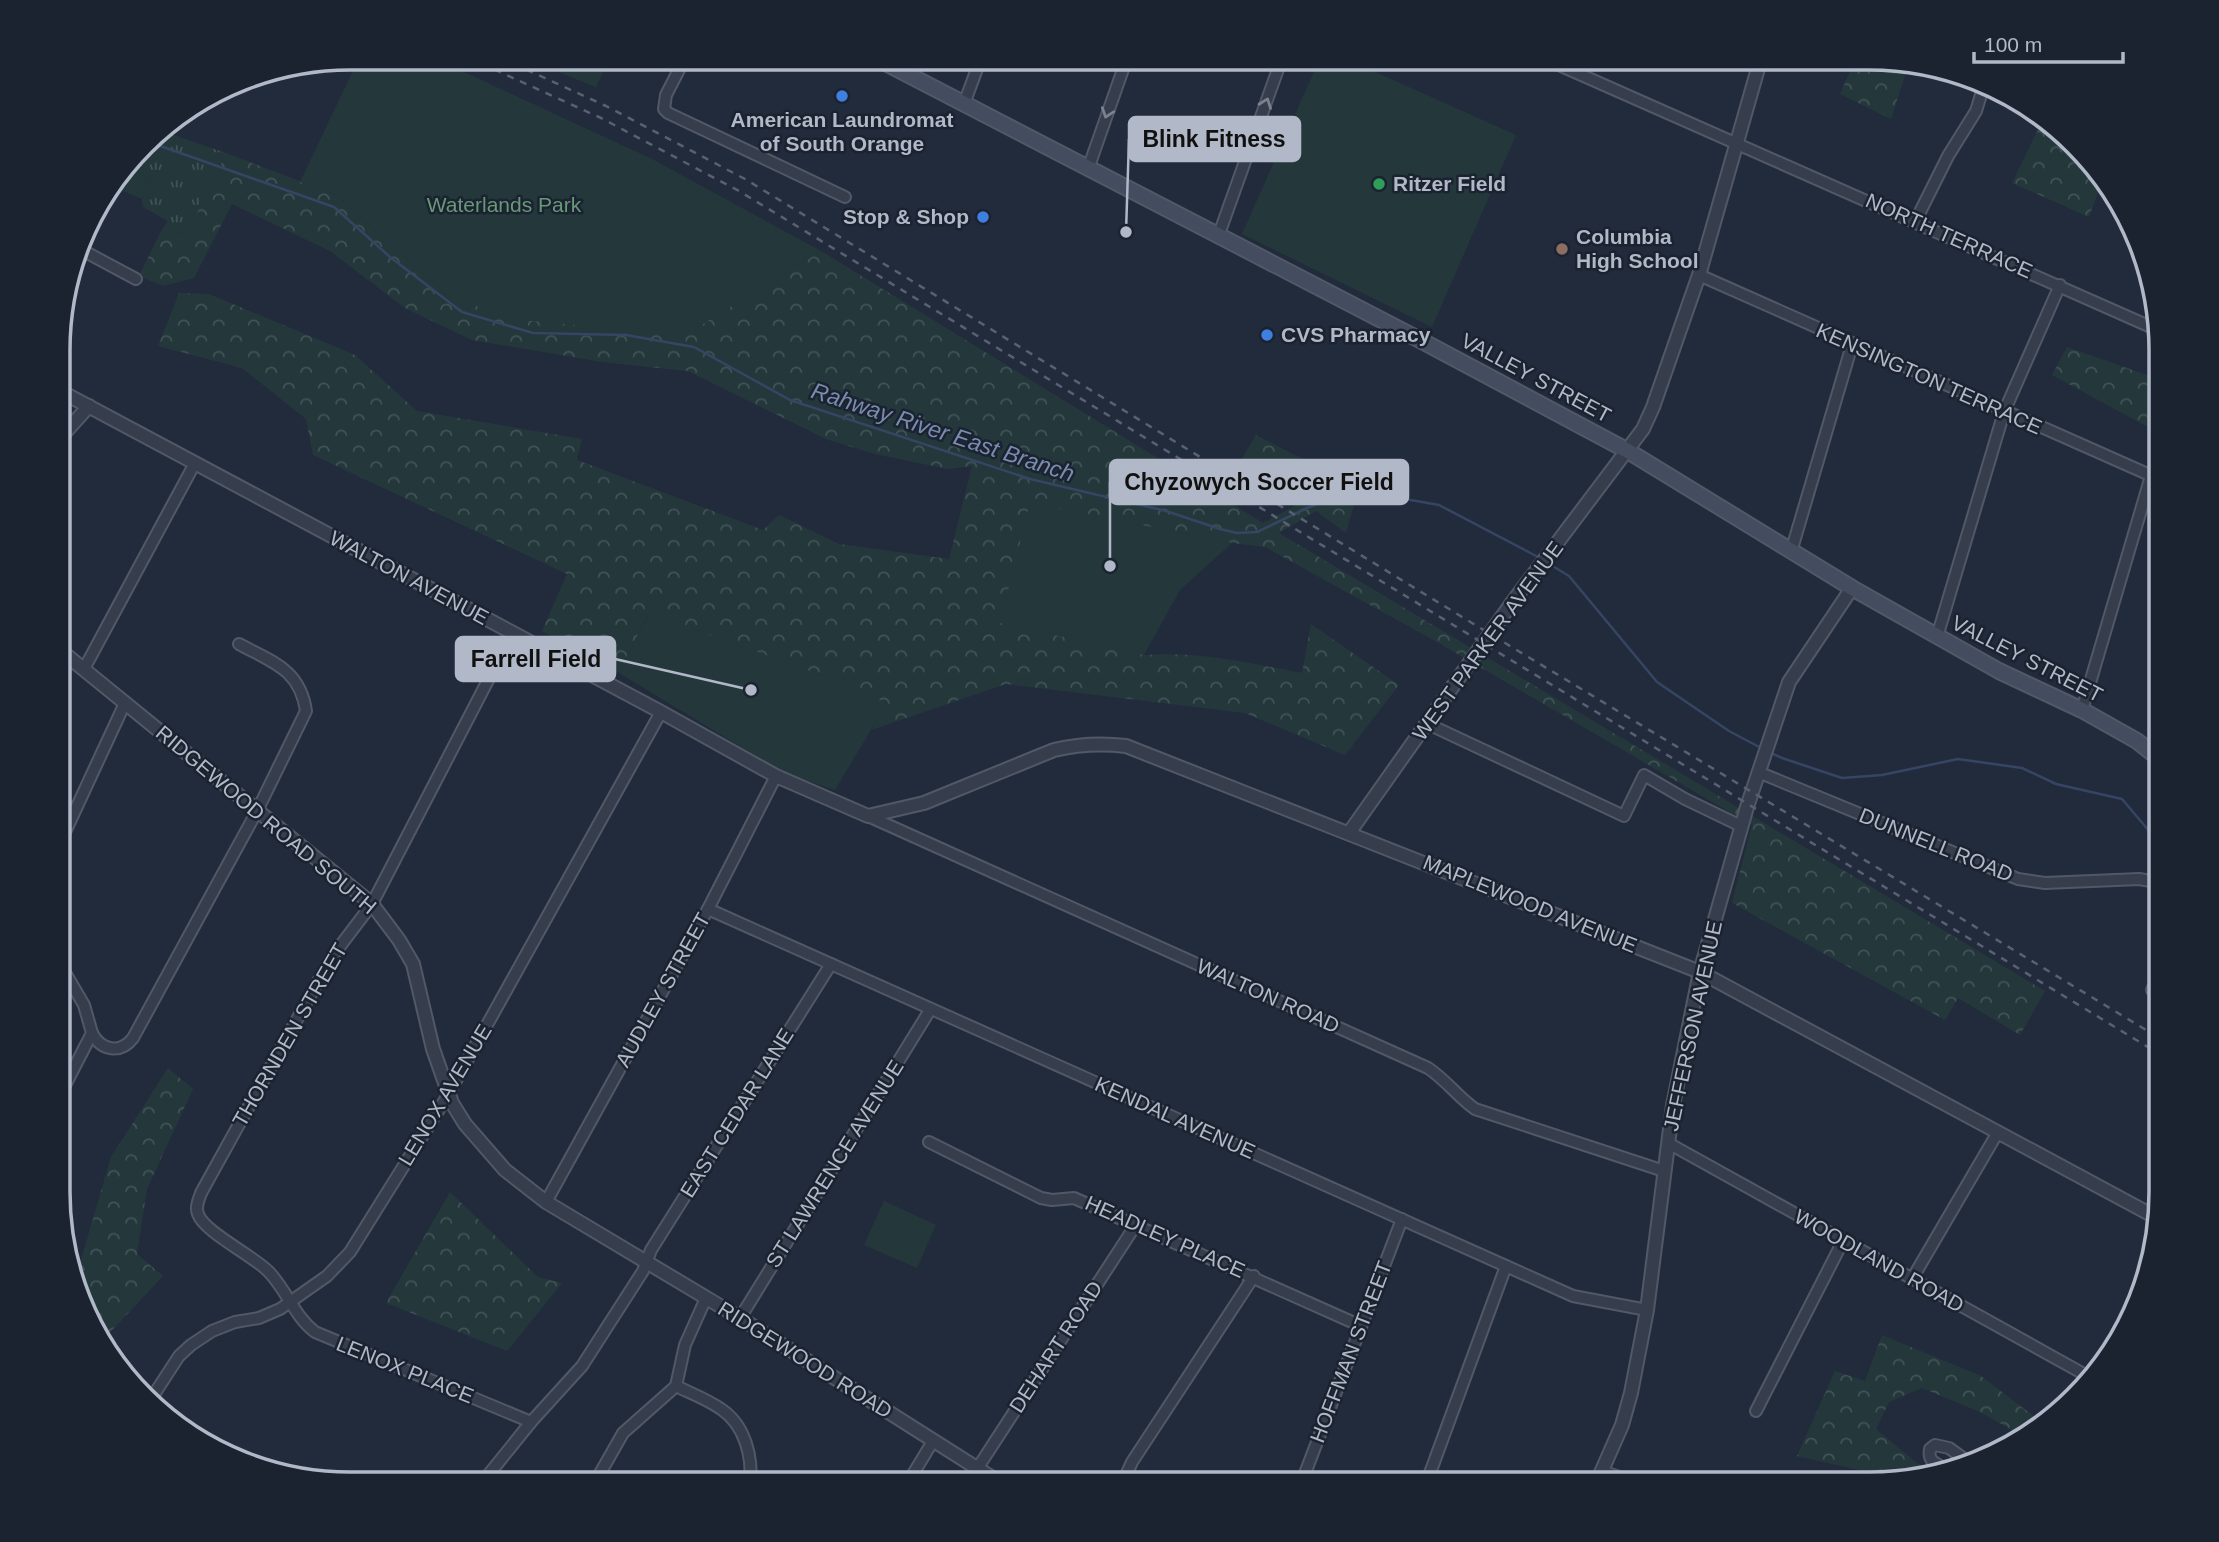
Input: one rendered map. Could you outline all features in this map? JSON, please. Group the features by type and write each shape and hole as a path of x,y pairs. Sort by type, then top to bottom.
{"main road":[{"name":"VALLEY STREET","path":"899,70 1628,451 1791,552 1937,637 2001,672 2082,710 2149,750"}],"street":[{"path":"679,70 664,102 664,109 668,113 845,197"},
{"path":"964,104 977,70"},
{"path":"1088,169 1123,70"},
{"path":"1218,237 1278,70"},
{"name":"NORTH TERRACE","path":"1570,70 2148,325"},
{"name":"WEST PARKER AVENUE","path":"1349,833 1469,663 1643,429 1699,275 1757,70"},
{"path":"1915,222 1948,156 1976,111 1981,94"},
{"path":"87,253 136,279"},
{"name":"KENSINGTON TERRACE","path":"1699,275 2149,475"},
{"path":"1937,637 2004,412 2060,285"},
{"path":"1791,552 1852,345"},
{"name":"WALTON AVENUE","path":"70,396 776,776 868,816"},
{"path":"70,427 89,406"},
{"path":"84,669 195,463"},
{"path":"2082,710 2149,500"},
{"name":"JEFFERSON AVENUE","path":"1602,1471 1622,1425 1631,1393 1647,1310 1673,1105 1700,972 1741,827 1788,682 1852,588"},
{"name":"THORNDEN STREET","path":"291,1302 268,1272 198,1215 197,1206 201,1193 331,958 372,904 512,634"},
{"path":"70,981 84,1005 97,1042 109,1049 123,1047 134,1038 257,811 306,711 304,696 295,679 285,669 239,644"},
{"name":"RIDGEWOOD ROAD SOUTH","path":"70,658 372,904 413,964 433,1049 448,1095 465,1124 494,1158 546,1202 607,1238"},
{"path":"70,821 125,703"},
{"name":"LENOX AVENUE","path":"155,1393 179,1356 191,1345 212,1331 235,1322 259,1318 291,1302 327,1276 350,1252 448,1095 661,712"},
{"path":"1428,724 1624,816 1644,775 1741,827"},
{"name":"MAPLEWOOD AVENUE","path":"868,816 924,803 1054,750 1099,743 1126,746 1700,972 2148,1213"},
{"name":"DUNNELL ROAD","path":"1758,772 2018,879 2045,883 2149,881"},
{"name":"AUDLEY STREET","path":"546,1202 708,909 776,776"},
{"name":"WALTON ROAD","path":"868,816 1428,1068 1443,1078 1463,1101 1475,1109 1664,1171"},
{"name":"KENDAL AVENUE","path":"708,909 1573,1296 1647,1310"},
{"name":"EAST CEDAR LANE","path":"491,1472 582,1366 643,1271 651,1250 831,964"},
{"name":"ST LAWRENCE AVENUE","path":"740,1318 930,1010"},
{"path":"70,1076 92,1033"},
{"path":"1912,1279 1998,1132"},
{"name":"HEADLEY PLACE","path":"929,1142 1041,1198 1074,1198 1361,1326"},
{"name":"WOODLAND ROAD","path":"1668,1143 2082,1373"},
{"name":"HOFFMAN STREET","path":"1306,1472 1402,1219"},
{"name":"DEHART ROAD","path":"977,1469 1135,1226"},
{"name":"RIDGEWOOD ROAD","path":"607,1238 740,1318 982,1472"},
{"path":"1756,1410 1843,1241"},
{"path":"1430,1472 1506,1266"},
{"path":"1127,1472 1254,1276"},
{"path":"601,1472 623,1433 676,1386 685,1345 706,1298"},
{"name":"LENOX PLACE","path":"291,1302 303,1323 315,1332 531,1422"},
{"path":"676,1386 722,1409 736,1424 749,1455 750,1472"},
{"path":"914,1472 933,1441"},
{"path":"1935,1464 1929,1456 1930,1449 1935,1445 1949,1448 1961,1456"}],"green space":[{"name":"Waterlands Park","path":"353,70 460,70 652,159 821,251 693,330 586,326 512,319 448,296 336,195 300,182"},
{"path":"553,70 604,70 596,87"},
{"name":"Ritzer Field","path":"1315,70 1371,70 1516,135 1432,327 1242,234"},
{"path":"1851,70 1906,72 1891,119 1840,94"},
{"path":"2039,128 2067,152 2099,190 2089,217 2012,183"},
{"path":"172,135 226,153 212,185 202,196 192,234 160,233 168,221 143,207 142,199 151,179 135,171"},
{"path":"226,153 336,195 448,296 693,330 821,251 1263,523 1300,503 1237,467 1256,435 1345,481 1357,494 1346,533 1316,511 1279,533 2045,991 2020,1035 1958,998 1945,1020 1732,903 1752,825 1437,642 1265,547 1030,504 1144,655 1204,656 1302,673 1311,624 1399,685 1345,755 1245,713 1006,684 871,730 886,703 648,614 619,673 542,631 567,574 313,455 306,419 242,368 158,346 179,293 209,294 355,355 417,411 582,439 577,460 763,530 779,515 839,544 949,559 972,466 948,469 875,454 826,439 688,371 602,362 472,340 405,308 330,251 232,204 194,278 163,286 139,276 160,233 192,234 202,196 212,184"},
{"path":"135,171 151,179 142,199 121,190"},
{"path":"2067,347 2149,376 2149,427 2148,427 2052,375"},
{"path":"1030,503 1232,543 1180,590 1144,655 1000,623"},
{"path":"649,613 827,677 887,703 835,790 786,774 619,673"},
{"path":"168,1068 193,1089 147,1189 137,1254 163,1276 109,1334 91,1299 80,1264 111,1157"},
{"path":"450,1192 538,1277 562,1283 507,1351 386,1303"},
{"path":"884,1201 936,1225 917,1268 864,1245"},
{"path":"1882,1335 1981,1376 2035,1417 2014,1431 1980,1412 1922,1388 1889,1402 1876,1429 1917,1463 1925,1466 1868,1472 1797,1456 1835,1371 1865,1381"}],"waterway":[{"name":"Rahway River East Branch","path":"159,146 334,207 390,257 462,312 533,333 626,335 694,347 790,400 1030,479 1166,511 1237,533 1257,532 1307,508 1354,490 1439,505 1540,558"},
{"name":"Rahway River East Branch","path":"1546,562 1569,576 1657,682 1729,731 1763,749"},
{"name":"Rahway River East Branch","path":"1769,752 1842,778 1882,775 1958,759 2022,768 2056,784 2122,799 2149,831"}],"railway":[{"path":"495,70 601,118 739,191 2149,1048"},
{"path":"527,70 606,106 745,179 2149,1032"}],"place":[{"name":"American Laundromat of South Orange","path":"842,96"},
{"name":"Ritzer Field","path":"1379,184"},
{"name":"Stop & Shop","path":"983,217"},
{"name":"Blink Fitness","path":"1126,232"},
{"name":"Columbia High School","path":"1562,249"},
{"name":"CVS Pharmacy","path":"1267,335"},
{"name":"Chyzowych Soccer Field","path":"1110,566"},
{"name":"Farrell Field","path":"751,690"}]}
